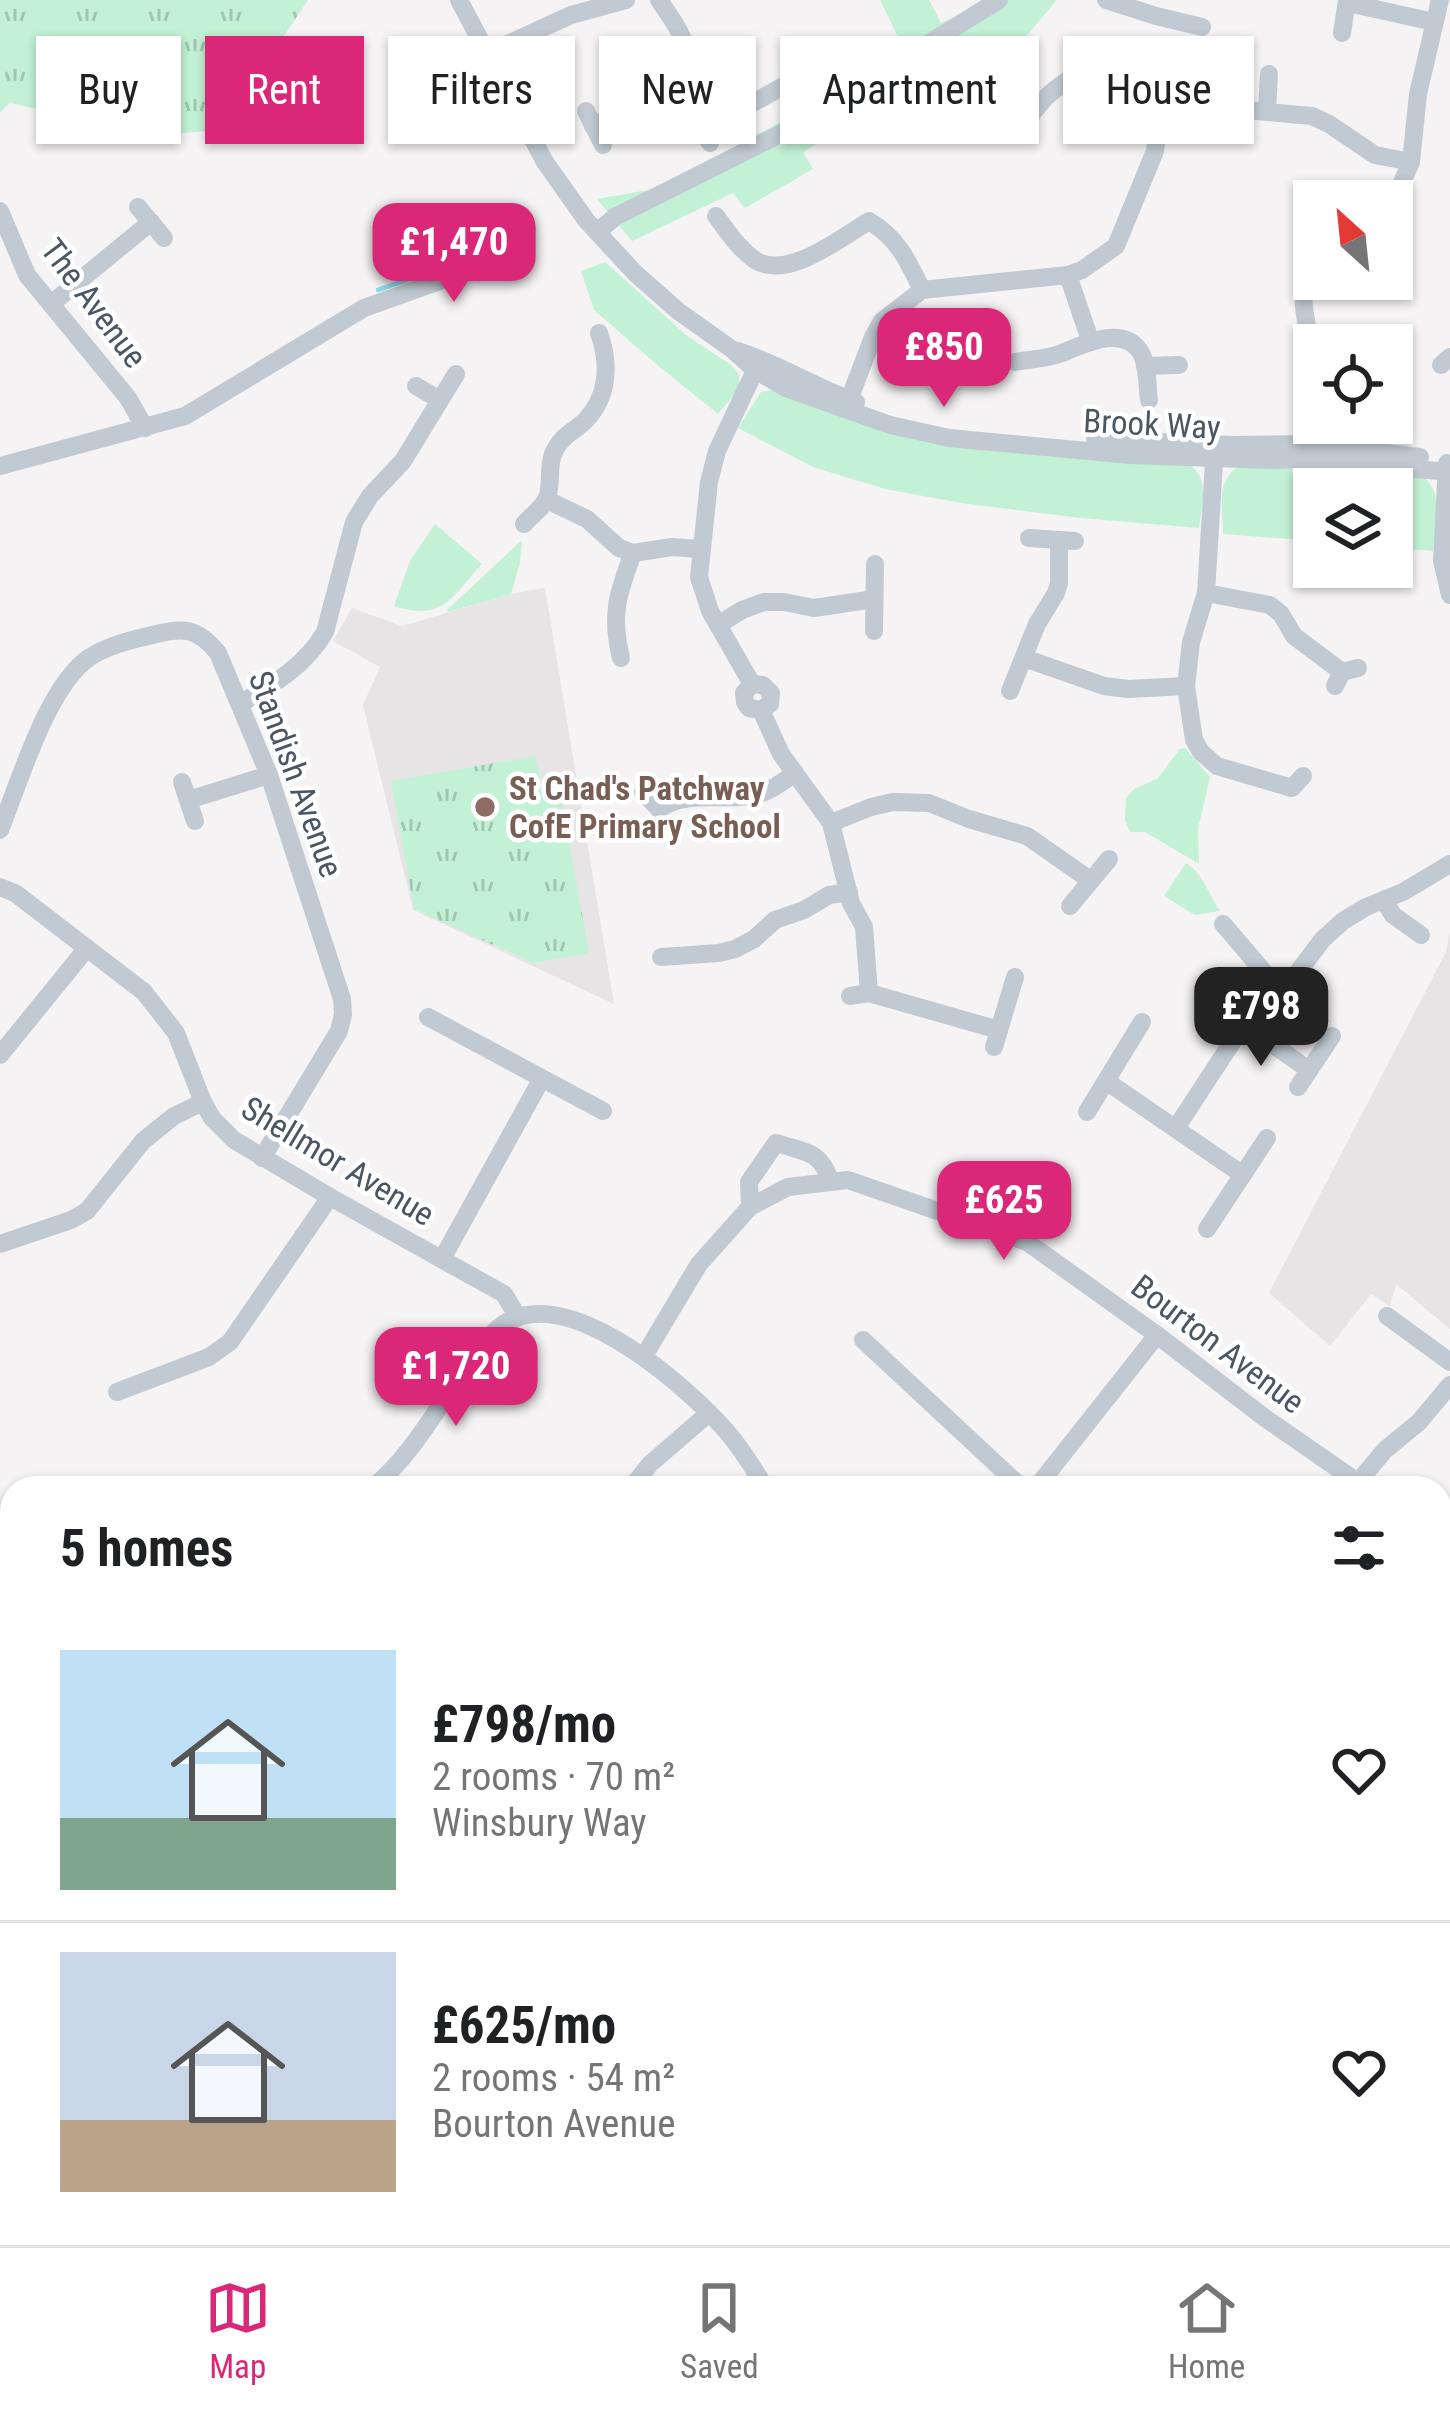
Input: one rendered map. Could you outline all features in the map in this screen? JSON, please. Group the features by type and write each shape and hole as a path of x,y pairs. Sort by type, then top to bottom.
{"street":[{"name":"Brook Way","path":"459,0 479,36"},
{"path":"516,36 566,7 626,0"},
{"path":"659,0 681,36"},
{"path":"941,36 999,0"},
{"path":"1106,0 1202,27"},
{"path":"1403,180 1411,162 1418,94 1438,36 1439,0"},
{"path":"1342,33 1348,2 1438,36"},
{"path":"1267,111 1269,74"},
{"path":"1039,103 1063,83"},
{"path":"780,88 760,99 780,121"},
{"path":"1254,110 1312,116 1375,155 1411,162"},
{"path":"597,232 615,217 780,134"},
{"name":"Brook Way","path":"536,144 573,204 635,273 678,311 758,364 907,429 1052,449 1304,451 1448,466"},
{"path":"847,405 882,321 922,290 1068,274 1116,246 1156,144"},
{"path":"865,197 869,221 901,247 922,290"},
{"name":"The Avenue","path":"0,212 20,264 128,398 145,428"},
{"path":"718,227 757,262 806,269 869,221"},
{"path":"50,304 151,222"},
{"path":"0,466 185,416 364,308 519,249"},
{"path":"1068,274 1090,340"},
{"path":"1302,300 1310,351 1304,451"},
{"path":"1015,362 1059,355 1090,340 1120,339 1143,356 1149,400"},
{"path":"524,524 548,500 553,452 591,414 600,398 608,345"},
{"path":"758,364 717,451 699,577 704,597 752,684 763,685 771,693 770,704 761,710 775,744 831,823 851,903 864,927 860,994 996,1038 1015,977"},
{"path":"1145,366 1179,365"},
{"path":"241,703 288,674 317,645 325,632 354,522 370,496 403,461 456,374"},
{"path":"416,386 440,400"},
{"path":"1214,450 1206,593 1191,641 1186,686 1194,740 1210,762 1297,789"},
{"path":"1448,466 1442,561 1450,595"},
{"path":"548,500 587,518 606,539 633,553 672,547 701,549"},
{"path":"1010,692 1036,624 1056,593 1067,541 1030,538"},
{"path":"596,645 619,649 617,597 633,553"},
{"path":"874,631 875,564"},
{"path":"1206,593 1270,605 1294,636 1345,675"},
{"path":"718,625 764,602 814,608 874,599"},
{"name":"Standish Avenue","path":"0,830 51,705 70,674 91,656 118,644 176,629 208,640 241,703 269,775 343,1014 339,1031 262,1158"},
{"path":"1024,658 1104,686 1186,686"},
{"path":"644,792 652,816 679,799 766,792 795,773"},
{"path":"195,821 185,791 269,775"},
{"path":"831,823 893,802 929,803 1027,836 1090,880"},
{"path":"1070,906 1109,859"},
{"path":"1176,1128 1244,1024 1282,993 1323,939 1343,921 1450,864"},
{"name":"Shellmor Avenue","path":"0,886 16,893 144,992 170,1023 212,1118 234,1140 504,1294 518,1317"},
{"path":"673,949 719,953 735,949 775,920 829,895 849,892"},
{"path":"1384,900 1395,929 1421,935"},
{"path":"1223,924 1282,993"},
{"path":"1222,955 1237,941"},
{"path":"0,1055 87,948"},
{"path":"428,1017 604,1112"},
{"path":"1087,1112 1141,1022"},
{"path":"1244,1024 1304,1078 1332,1036"},
{"path":"442,1259 541,1079"},
{"path":"1106,1081 1243,1175"},
{"path":"0,1244 87,1210 142,1141 174,1116 203,1102"},
{"path":"1208,1229 1267,1138"},
{"name":"Bourton Avenue","path":"750,1208 748,1182 776,1143 819,1157 830,1180"},
{"name":"Bourton Avenue","path":"644,1357 699,1264 750,1208 788,1187 848,1180 1027,1242 1349,1476"},
{"path":"117,1391 209,1357 230,1342 330,1198"},
{"path":"387,1476 485,1341 518,1317 545,1312 595,1329 675,1380 732,1438 758,1476"},
{"path":"1402,1320 1450,1362"},
{"path":"1045,1476 1157,1335"},
{"path":"863,1340 1009,1476"},
{"path":"1368,1476 1385,1450 1420,1422 1450,1385"},
{"path":"640,1476 709,1413"}],"shaded area":[{"name":"St Chad's Patchway CofE Primary School","path":"545,588 614,1004 413,910 363,705 380,667 333,641 352,608 402,626"},
{"path":"1450,931 1450,1329 1396,1284 1390,1306 1371,1294 1330,1346 1269,1293 1446,952"}],"green space":[{"path":"0,0 308,0 284,36 205,36 205,131 181,133 181,36 36,36 36,109 10,103 0,112"},
{"path":"880,0 929,0 941,23 990,0 1057,0 1026,36 898,36"},
{"path":"780,122 780,144 817,144 803,152 813,169 745,208 733,193 632,241 597,199 659,188 740,144 756,144 756,135"},
{"path":"605,262 687,336 739,375 739,389 718,414 594,310 581,271"},
{"path":"775,390 917,440 1187,462 1202,484 1199,528 961,503 885,489 813,467 738,428 761,392"},
{"path":"1240,466 1293,469 1293,539 1223,534 1224,487"},
{"path":"1413,476 1424,477 1435,493 1433,551 1413,550"},
{"path":"435,524 482,564 454,596 436,608 394,606 410,561"},
{"path":"522,540 511,594 448,612 447,610"},
{"path":"1185,748 1210,777 1198,829 1199,864 1145,832 1130,832 1125,820 1126,798 1157,779"},
{"path":"535,756 543,792 560,792 589,953 533,963 414,909 391,781"},
{"path":"1186,863 1202,879 1220,911 1195,915 1164,896"}],"waterway":[{"path":"378,290 508,245"}],"place":[{"name":"St Chad's Patchway CofE Primary School","path":"485,807"}]}
